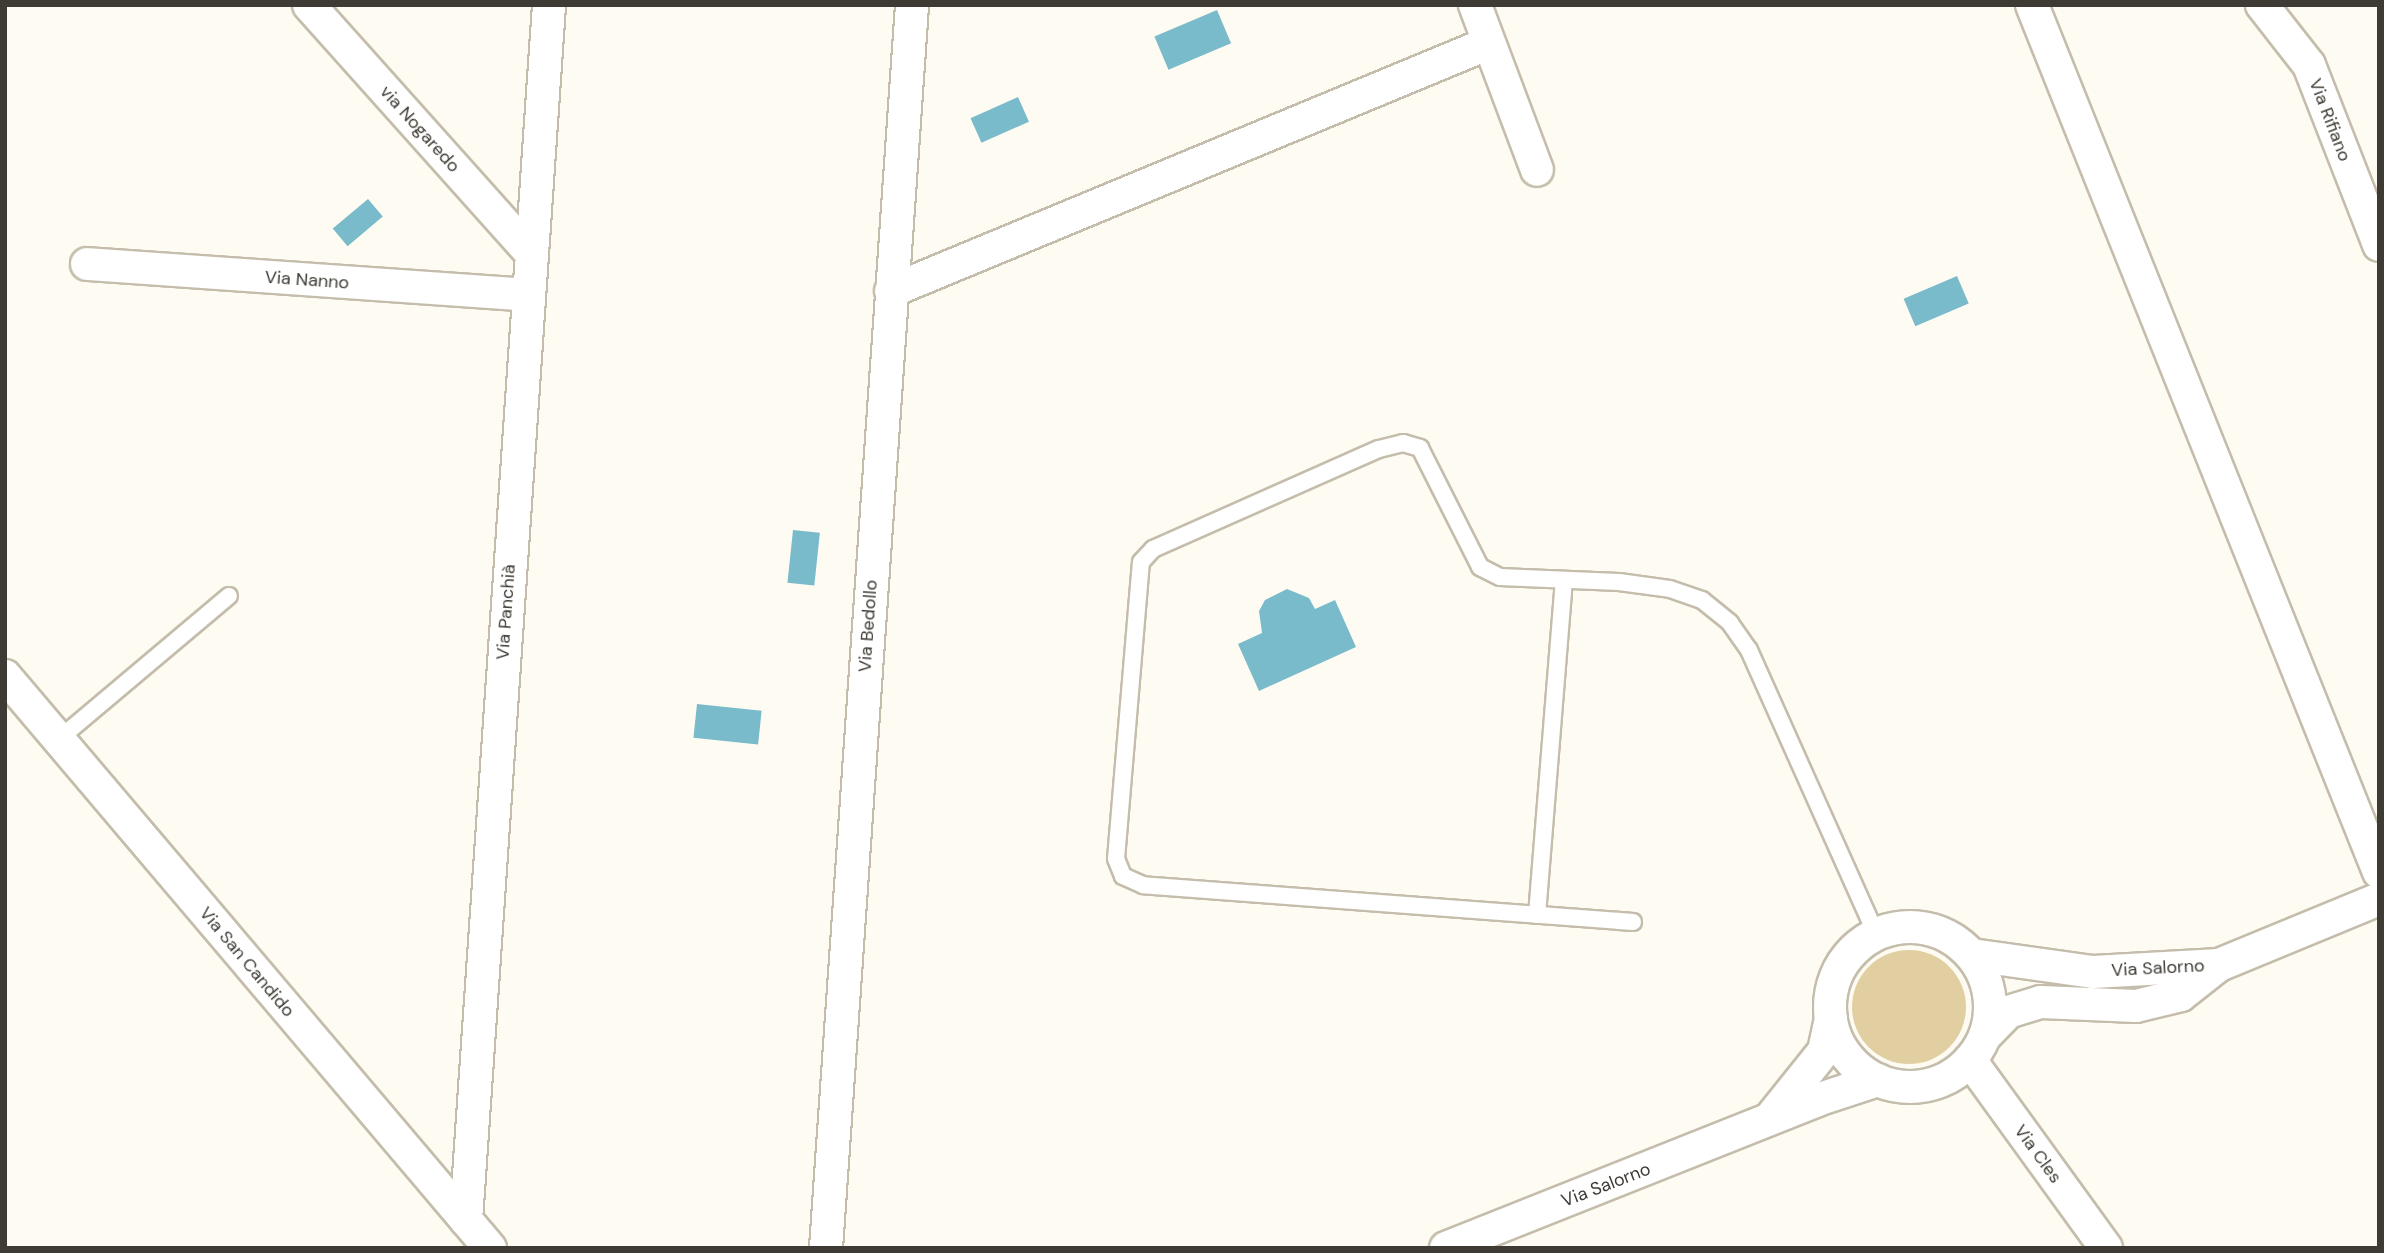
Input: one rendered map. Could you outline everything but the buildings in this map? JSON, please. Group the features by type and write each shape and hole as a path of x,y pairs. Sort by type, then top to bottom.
{"street":[{"name":"via Nogaredo","path":"309,5 530,252"},
{"name":"Via Panchià","path":"466,1220 527,295 549,5"},
{"name":"Via Bedollo","path":"826,1248 912,5"},
{"path":"1475,5 1537,170"},
{"path":"2032,5 2379,872"},
{"name":"Via Rifiano","path":"2262,5 2309,65 2379,245"},
{"path":"891,291 1489,43"},
{"name":"Via Nanno","path":"87,264 527,295"},
{"name":"Via San Candido","path":"5,676 490,1248"},
{"name":"Via Salorno","path":"1977,1048 2008,1012 2041,1002 2155,1003 2181,995 2219,965 2379,899"},
{"path":"1901,927 1927,928 1952,938 1972,955 1990,994 1977,1048 1950,1076 1927,1085 1902,1087 1878,1080 1855,1065 1839,1044 1831,1019 1831,993 1839,969 1855,948 1875,934 1901,927"},
{"name":"Via Salorno","path":"1972,955 2092,971 2219,965"},
{"name":"Via Salorno","path":"1766,1122 1824,1051 1831,1019"},
{"name":"Via Cles","path":"1977,1048 2106,1248"},
{"name":"Via Salorno","path":"1446,1248 1878,1080"}],"lane":[{"path":"1633,922 1143,885 1123,876 1116,859 1140,562 1153,549 1379,449 1402,443 1420,447 1430,463 1465,545 1480,568 1500,577 1670,589 1702,600 1730,623 1749,650 1875,934"},
{"path":"1537,915 1564,580"},
{"path":"59,739 229,596"}],"shaded area":[{"path":"1909,950 1931,955 1949,967 1961,985 1966,1007 1961,1029 1949,1047 1931,1059 1909,1064 1887,1059 1869,1047 1857,1029 1852,1007 1857,985 1869,967 1887,955"}],"water":[{"path":"1217,10 1231,43 1168,70 1154,37"},
{"path":"1018,97 1029,122 981,143 970,118"},
{"path":"368,199 383,217 348,246 333,229"},
{"path":"1957,276 1969,304 1915,326 1904,299"},
{"path":"793,530 820,533 814,586 787,583"},
{"path":"1287,589 1309,598 1315,609 1335,600 1356,647 1259,691 1238,644 1262,633 1259,611 1265,600"},
{"path":"697,704 762,711 758,745 693,738"}]}
